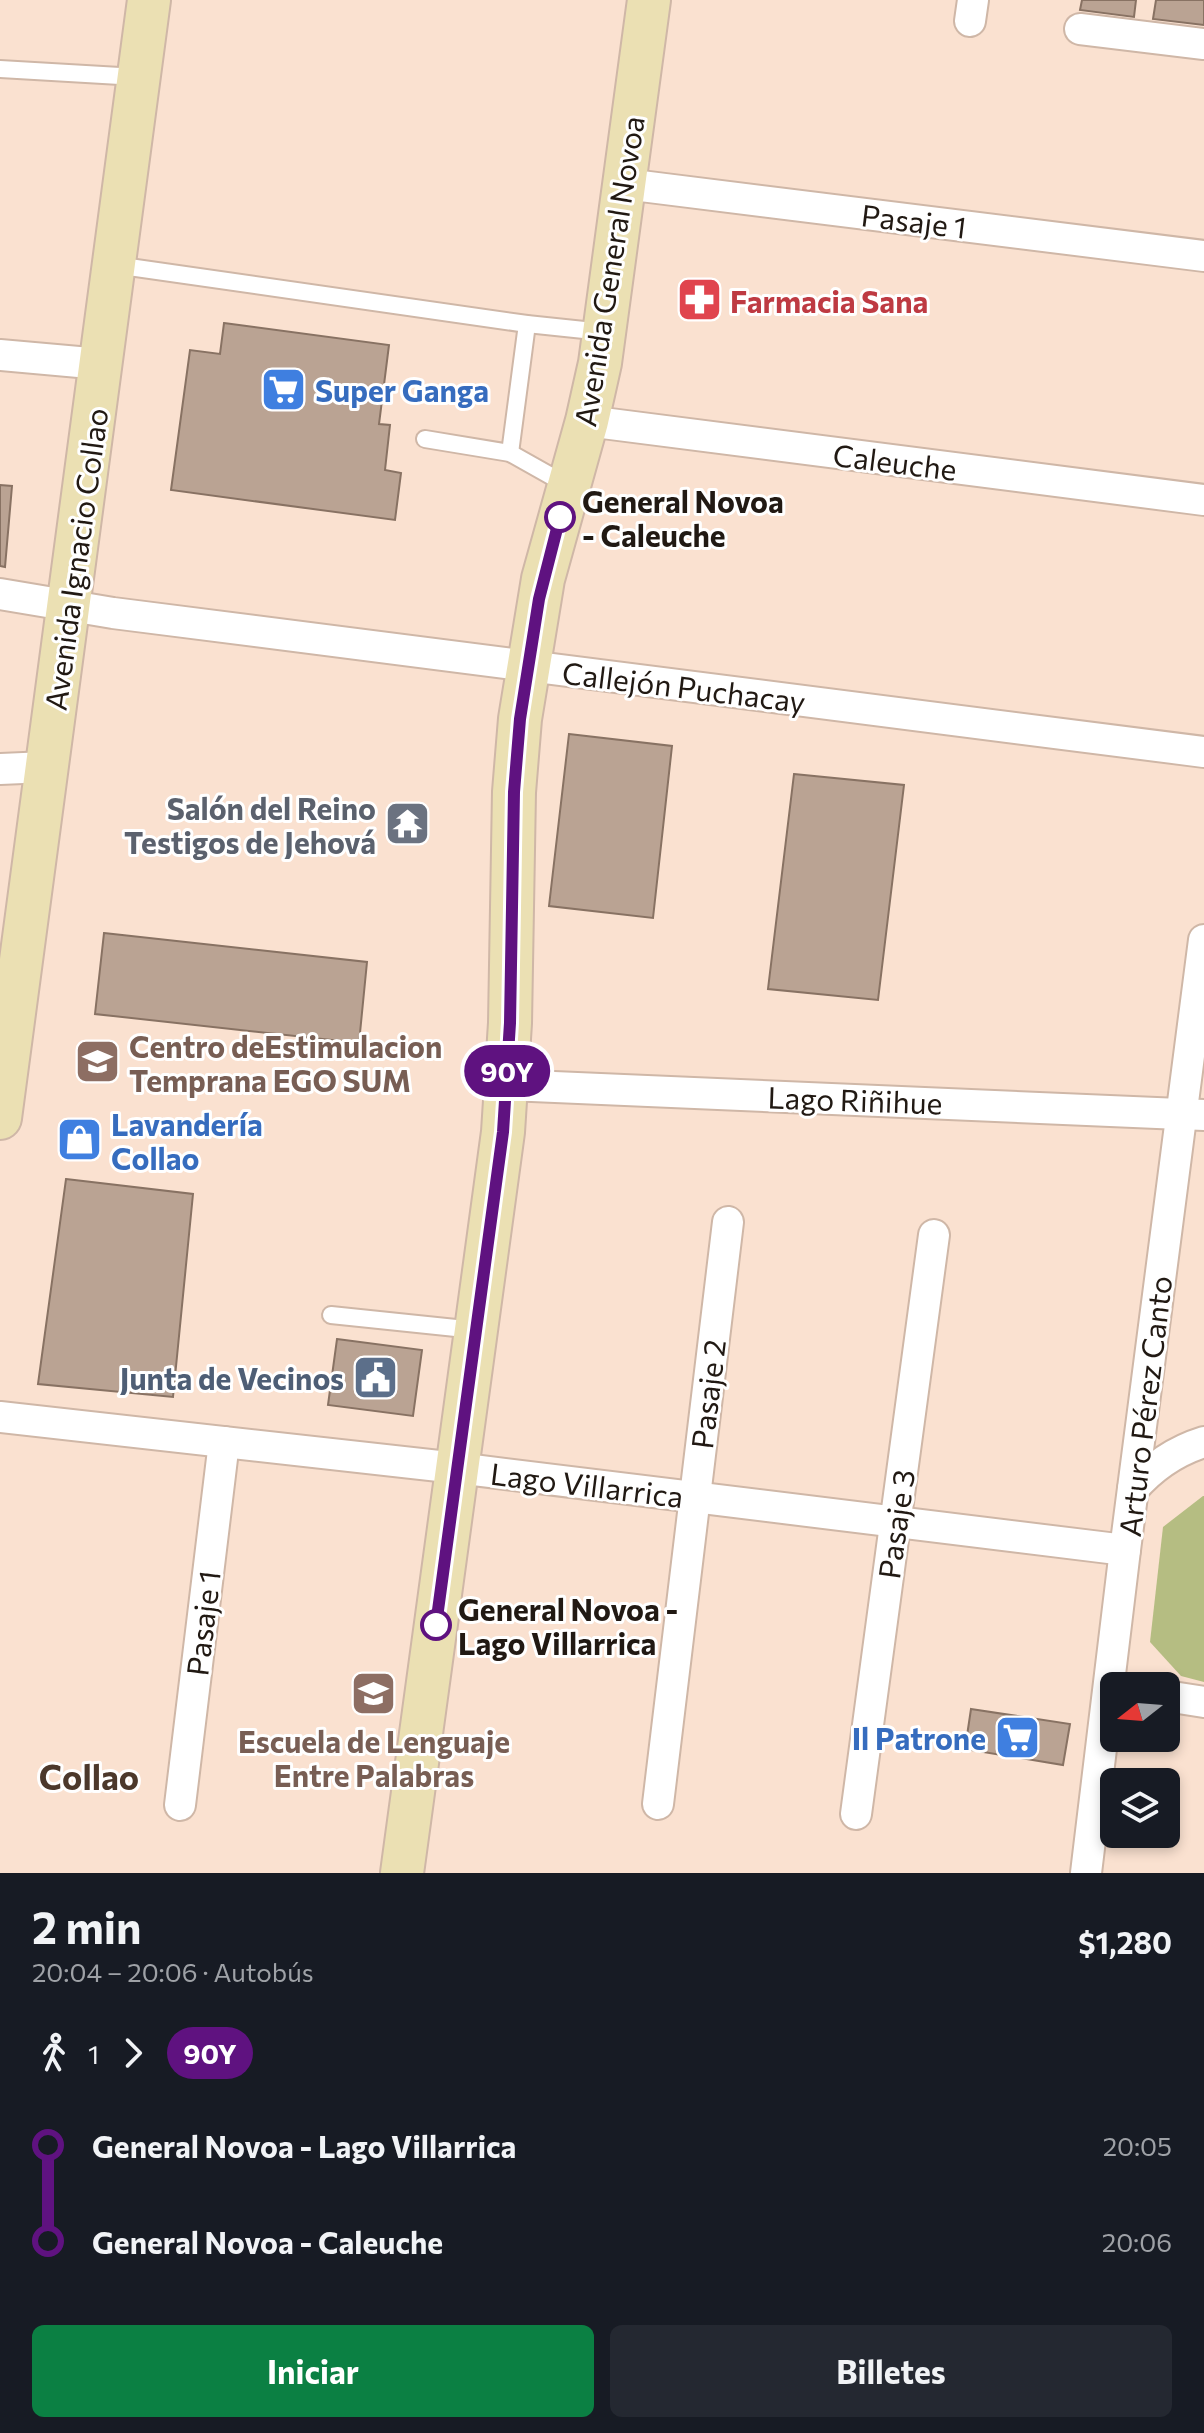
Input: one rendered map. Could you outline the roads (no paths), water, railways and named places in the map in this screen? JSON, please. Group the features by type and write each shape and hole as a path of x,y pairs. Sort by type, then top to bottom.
{"main road":[{"name":"Avenida Ignacio Collao","path":"0,1118 12,944 47,767 149,0"},
{"name":"Avenida General Novoa","path":"402,1873 497,1184 506,1085 514,792 520,719 543,579 587,421 605,332 649,0"}],"street":[{"path":"1080,29 1204,44"},
{"name":"Pasaje 1","path":"625,184 1204,256"},
{"path":"0,355 101,364"},
{"name":"Caleuche","path":"587,421 1204,500"},
{"name":"Callejón Puchacay","path":"0,594 113,613 1204,752"},
{"path":"0,769 47,767"},
{"name":"Arturo Pérez Canto","path":"1113,1672 1141,1426 1193,1114 1204,940"},
{"name":"Lago Riñihue","path":"506,1085 1193,1114"},
{"name":"Pasaje 2","path":"658,1804 728,1222"},
{"name":"Pasaje 3","path":"856,1814 934,1235"},
{"name":"Lago Villarrica","path":"0,1417 457,1468 1125,1550"},
{"path":"1141,1426 1204,1439"},
{"path":"1133,1489 1171,1455 1204,1439"},
{"name":"Pasaje 1","path":"180,1805 224,1442"},
{"path":"1180,1698 1204,1702"},
{"name":"Arturo Pérez Canto","path":"1086,1873 1102,1752"}],"lane":[{"path":"0,69 139,77"},
{"path":"114,265 527,324 605,332"},
{"path":"510,453 527,324"},
{"path":"425,439 510,453 569,486"},
{"path":"331,1315 477,1330"}],"place":[{"name":"Farmacia Sana","path":"699,300"},
{"name":"Super Ganga","path":"284,389"},
{"name":"General Novoa - Caleuche","path":"560,517"},
{"name":"Salón del Reino Testigos de Jehová","path":"407,824"},
{"name":"Centro deEstimulacion Temprana EGO SUM","path":"98,1062"},
{"name":"Lavandería Collao","path":"80,1140"},
{"name":"Junta de Vecinos","path":"375,1377"},
{"name":"General Novoa - Lago Villarrica","path":"436,1625"},
{"name":"Escuela de Lenguaje Entre Palabras","path":"374,1694"},
{"name":"Il Patrone","path":"1017,1737"}],"district":[{"name":"Collao","path":"89,1776"}]}
